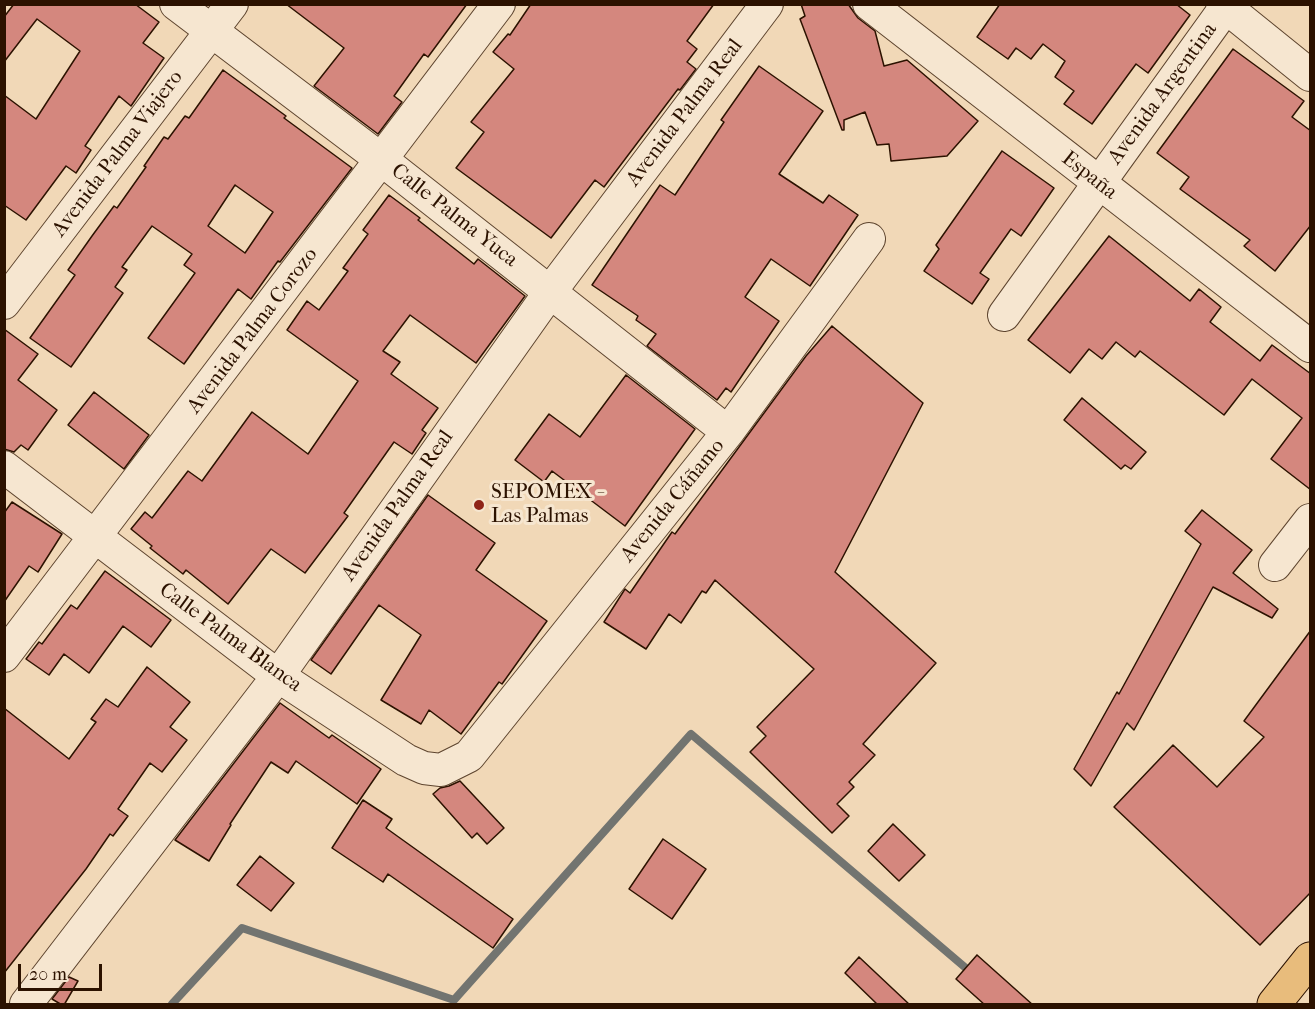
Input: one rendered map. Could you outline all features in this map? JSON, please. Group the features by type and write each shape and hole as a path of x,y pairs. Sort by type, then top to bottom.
{"main road":[{"path":"1274,1005 1311,959"}],"street":[{"name":"Calle Palma Yuca","path":"176,4 382,160 728,432"},
{"name":"Avenida Palma Viajero","path":"4,303 232,4"},
{"name":"Avenida Palma Corozo","path":"4,656 96,538 499,4"},
{"name":"Avenida Palma Real","path":"26,1005 278,676 550,292 767,4"},
{"name":"España","path":"869,4 1311,346"},
{"name":"Avenida Argentina","path":"1004,315 1226,5"},
{"path":"1226,5 1311,75"},
{"name":"Avenida Cáñamo","path":"469,756 728,432 869,239"},
{"name":"Calle Palma Blanca","path":"4,467 278,676 406,760 423,768 441,770 469,756"},
{"path":"1275,565 1311,520"}],"building":[{"path":"14,4 135,4 159,22 143,43 164,58 131,106 119,96 85,146 91,150 76,173 66,166 26,220 4,205 4,95 36,119 80,51 37,19 4,62 4,17"},
{"path":"286,4 467,4 428,57 424,54 394,96 402,102 378,134 314,86 344,48"},
{"path":"531,4 714,4 687,41 697,49 687,62 696,69 680,90 678,89 604,187 595,180 551,238 456,168 484,132 471,122 514,69 493,52 508,34 510,35"},
{"path":"801,4 848,4 858,18 875,31 884,66 907,60 978,121 947,156 891,161 889,144 877,145 865,112 844,120 844,130 842,130 800,19 805,16"},
{"path":"1000,4 1176,4 1190,15 1148,73 1136,64 1092,124 1064,104 1074,91 1055,77 1065,61 1043,44 1031,59 1016,48 1008,59 977,37"},
{"path":"1233,49 1304,101 1292,117 1311,131 1311,225 1275,271 1244,246 1250,240 1180,189 1189,177 1157,153"},
{"path":"759,66 823,111 779,174 823,203 829,195 858,215 810,286 771,259 745,297 779,321 731,392 726,388 717,400 647,346 656,334 636,320 638,316 592,285 660,185 675,195 724,122 721,120"},
{"path":"223,70 352,168 280,262 278,261 251,299 238,289 184,364 148,338 195,273 184,265 192,254 152,226 122,267 127,270 115,287 123,293 71,367 30,338 75,275 68,270 92,236 114,206 117,208 164,137 168,139 185,116 189,118","holes":["235,185 273,212 245,253 208,226"]},
{"path":"1002,151 1054,188 1021,236 1011,229 980,273 989,279 972,304 924,271 939,249 936,245"},
{"path":"389,195 474,264 478,259 525,296 476,363 410,315 383,351 400,362 391,374 438,408 422,430 426,433 412,454 394,442 344,513 348,516 305,573 271,549 228,604 186,570 183,574 150,548 152,546 131,529 145,512 152,518 188,471 202,481 252,412 308,454 358,381 287,330 307,301 319,310 348,271 343,268 368,234 363,230"},
{"path":"1109,236 1190,301 1199,289 1221,307 1210,322 1260,361 1272,345 1311,374 1311,490 1271,459 1302,418 1252,379 1224,415 1140,351 1135,357 1116,342 1102,359 1089,349 1070,373 1028,340"},
{"path":"832,326 923,403 835,572 936,663 863,744 875,755 849,782 854,787 837,804 849,816 832,833 750,752 766,736 757,727 814,669 715,580 706,593 702,591 681,623 669,614 646,649 604,622 625,589 630,593 672,532 675,534 806,356"},
{"path":"4,329 38,354 18,380 57,410 28,450 21,445 14,452 4,449"},
{"path":"626,375 695,429 625,526 552,471 544,482 515,460 549,414 580,437"},
{"path":"94,392 149,435 124,469 68,425"},
{"path":"1082,398 1146,452 1131,469 1125,465 1121,469 1064,420"},
{"path":"428,495 495,543 476,570 547,621 502,684 499,682 461,734 429,710 421,724 381,700 421,635 379,605 331,674 311,660"},
{"path":"12,502 62,534 38,572 29,566 4,602 4,513"},
{"path":"1202,510 1252,550 1233,573 1278,609 1272,618 1213,587 1134,730 1127,723 1091,786 1074,769 1117,692 1119,694 1201,544 1185,531"},
{"path":"105,571 171,620 151,647 123,626 89,673 64,654 49,675 26,659 39,642 42,644 71,605 77,609"},
{"path":"1311,630 1311,892 1260,945 1114,807 1173,745 1217,787 1264,737 1244,721"},
{"path":"147,667 190,702 170,727 187,740 162,772 150,763 118,809 128,816 113,836 110,834 86,869 4,973 4,708 69,759 96,722 91,719 106,699 118,707"},
{"path":"280,703 329,738 332,735 381,769 357,804 296,761 288,773 271,762 230,824 209,861 175,840"},
{"path":"460,781 504,828 487,844 477,833 472,838 433,794 440,788"},
{"path":"363,800 392,819 386,828 513,919 493,948 388,874 383,882 332,848"},
{"path":"893,824 925,855 899,881 868,851"},
{"path":"663,839 706,869 672,919 629,889"},
{"path":"260,856 294,883 271,911 237,885"},
{"path":"977,955 1033,1005 985,1005 956,979"},
{"path":"859,957 910,1005 878,1005 845,973"},
{"path":"69,977 78,981 62,1005 52,999"}],"waterway":[{"path":"172,1004 242,928 454,1000 691,734 974,975"}],"place":[{"name":"SEPOMEX - Las Palmas","path":"479,505"}]}
